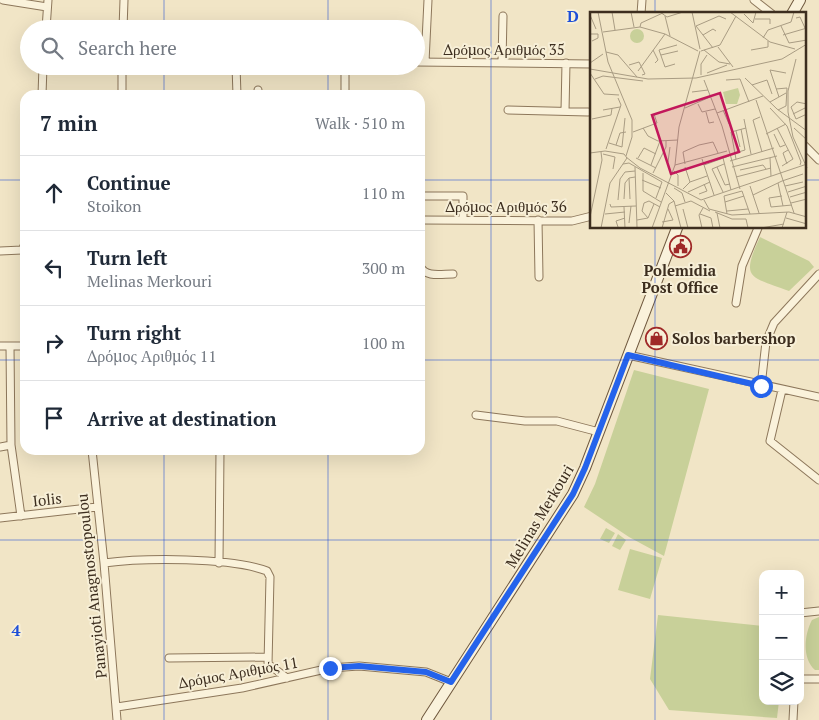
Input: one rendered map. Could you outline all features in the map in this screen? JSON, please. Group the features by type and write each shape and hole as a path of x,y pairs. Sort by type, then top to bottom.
{"main road":[{"path":"793,12 800,0"},
{"name":"Melinas Merkouri","path":"427,720 573,494 599,432 677,229"}],"street":[{"path":"4,0 48,3 47,20"},
{"path":"124,0 124,20"},
{"path":"425,62 428,0"},
{"path":"754,0 769,12"},
{"path":"502,62 503,16"},
{"name":"Δρόμος Αριθμός 35","path":"425,62 590,64"},
{"path":"565,111 566,63"},
{"path":"42,90 43,75"},
{"path":"122,75 122,90"},
{"path":"236,75 237,90"},
{"path":"345,75 345,90"},
{"path":"508,110 588,112"},
{"path":"806,150 819,160"},
{"path":"425,196 463,196 463,220"},
{"name":"Δρόμος Αριθμός 36","path":"425,220 572,221 590,216"},
{"path":"538,220 539,277"},
{"path":"736,303 742,266 758,229"},
{"path":"0,251 20,248"},
{"path":"425,271 428,274 453,274"},
{"path":"761,386 766,342 774,323 819,274"},
{"path":"0,346 20,346"},
{"path":"10,346 12,445 22,516"},
{"path":"628,355 761,386 819,397"},
{"path":"782,390 770,441 819,480"},
{"path":"476,415 525,421 557,421 599,432"},
{"path":"0,447 12,445"},
{"name":"Panayioti Anagnostopoulou","path":"92,455 104,563 117,720"},
{"path":"219,562 220,455"},
{"name":"Iolis","path":"0,518 97,507"},
{"path":"104,563 130,560 219,562 267,571 270,577 267,657 270,668 278,670 287,678"},
{"path":"804,613 819,611"},
{"path":"169,658 267,657"},
{"name":"Δρόμος Αριθμός 11","path":"117,707 242,688 330,668 359,666 426,672 451,682"},
{"path":"804,679 819,679"},
{"path":"793,720 794,705"}],"green space":[{"path":"760,237 809,261 814,267 789,291 757,279 750,269 754,251"},
{"path":"634,370 709,389 664,556 629,537 584,507 595,484"},
{"path":"606,528 615,533 609,543 600,539"},
{"path":"618,534 626,540 620,550 612,546"},
{"path":"630,549 662,558 650,599 618,590"},
{"path":"658,615 759,626 759,705 779,705 777,718 669,710 650,679"},
{"path":"819,617 819,670 815,670 808,660 806,640 812,620"}],"place":[{"name":"Polemidia Post Office","path":"680,247"},
{"name":"Solos barbershop","path":"656,338"}],"route":[{"path":"330,668 359,666 426,672 451,682 475,648 573,494 585,468 628,355 761,386"}]}
